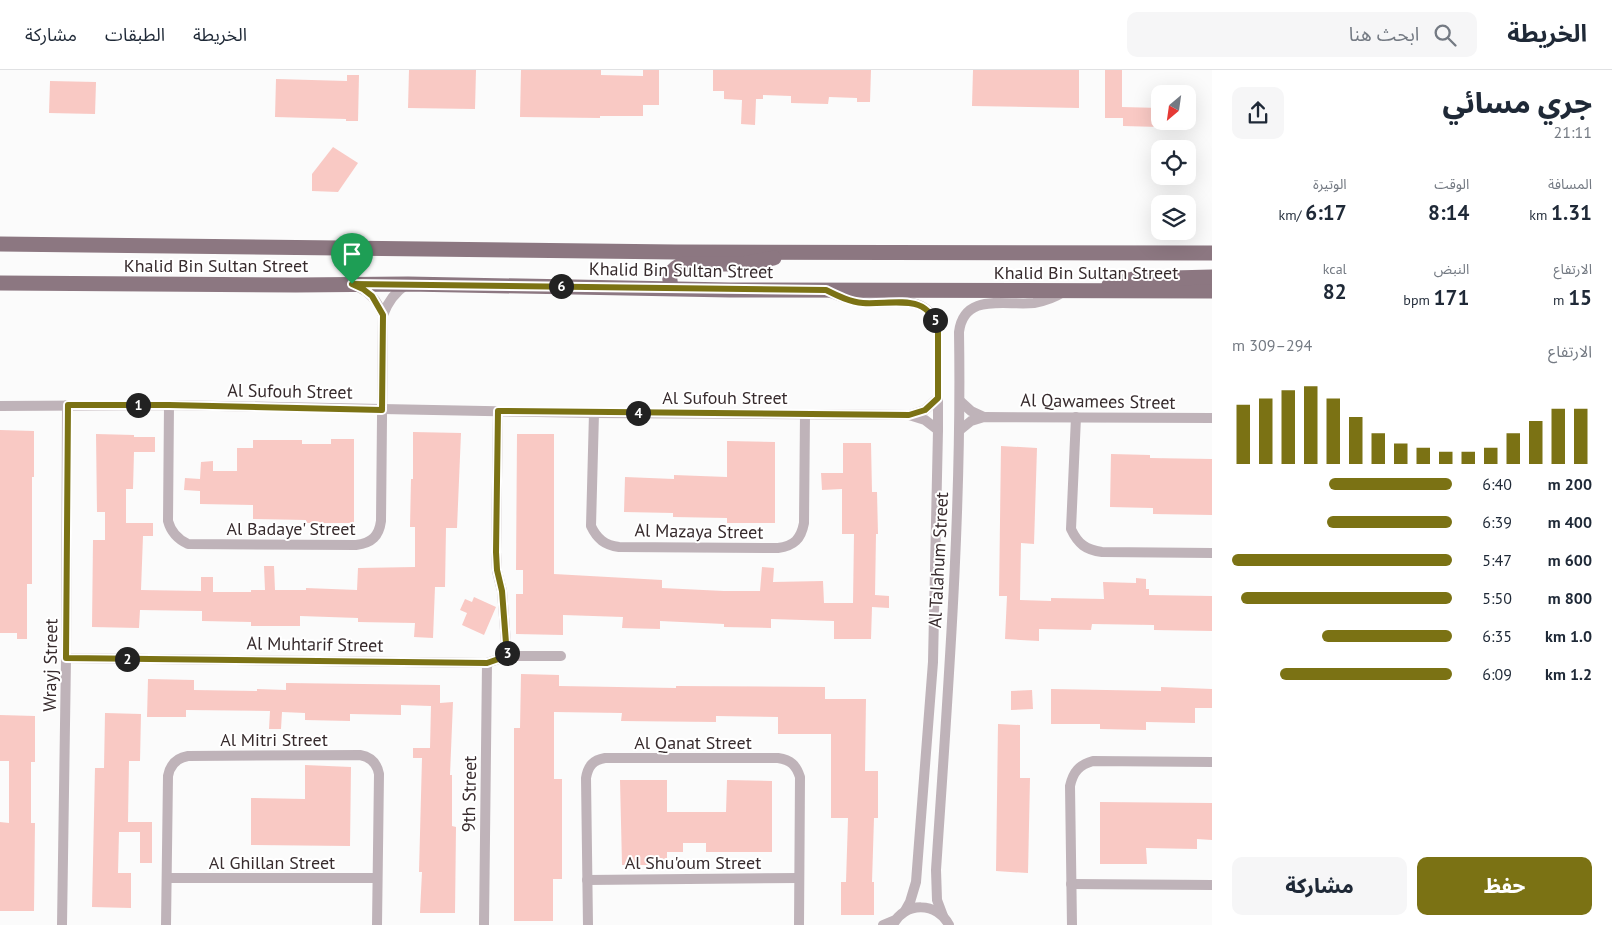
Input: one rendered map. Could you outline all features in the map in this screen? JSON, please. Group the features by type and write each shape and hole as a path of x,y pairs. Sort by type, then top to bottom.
{"main road":[{"name":"Khalid Bin Sultan Street","path":"0,244 676,252 1212,253"},
{"path":"672,288 669,283 672,270 683,264 748,263 768,260 792,251"},
{"path":"1099,290 1133,279 1212,277"},
{"name":"Khalid Bin Sultan Street","path":"0,283 408,284 826,290 1212,291"}],"street":[{"path":"352,284 372,296 383,315"},
{"name":"Al Badaye' Street","path":"169,405 168,521 170,528 181,540 188,544 366,544 374,539 380,530 381,521 383,315 386,305 392,297 399,289 408,284"},
{"name":"Al Talahum Street","path":"826,290 842,298 862,302 916,303 931,313 936,322 938,332 933,662 916,882 905,911"},
{"name":"Al Talahum Street","path":"948,922 939,908 935,892 955,582 960,430 960,322 969,310 980,304 1033,303 1068,290"},
{"name":"Al Sufouh Street","path":"909,415 925,410 938,398"},
{"name":"Al Qawamees Street","path":"960,401 971,411 984,416 1212,418"},
{"name":"Wrayj Street","path":"62,925 68,405"},
{"name":"Al Sufouh Street","path":"0,406 169,405 594,413 909,415 925,420 938,430"},
{"path":"498,411 496,552 497,570 502,591 507,656"},
{"name":"Al Mazaya Street","path":"594,413 591,526 595,534 602,541 610,546 619,547 768,548 788,547 796,542 802,533 804,523 805,414"},
{"name":"Al Qawamees Street","path":"960,430 971,421 984,416"},
{"path":"1076,417 1072,529 1075,538 1082,546 1092,551 1102,552 1212,553"},
{"name":"Al Muhtarif Street","path":"66,658 487,663 507,656 561,656"},
{"name":"9th Street","path":"484,925 487,663"},
{"name":"Al Mitri Street","path":"166,925 168,776 172,764 176,760 188,756 360,754 373,760 378,767 379,774 377,925"},
{"name":"Al Qanat Street","path":"588,925 586,778 591,764 596,760 605,758 778,758 793,762 800,777 799,925"},
{"path":"1072,925 1070,786 1072,777 1077,769 1093,761 1212,762"},
{"name":"Al Ghillan Street","path":"167,878 377,878"},
{"name":"Al Shu'oum Street","path":"587,880 799,878"},
{"path":"1071,884 1212,885"},
{"path":"883,925 894,922 905,911 925,907 935,910 948,922"}],"building":[{"path":"409,70 476,70 475,109 408,108"},
{"path":"521,70 601,70 601,75 643,76 643,70 659,70 659,105 643,105 643,116 600,116 600,118 520,117"},
{"path":"713,70 871,70 870,102 857,102 857,98 829,97 828,104 791,103 791,96 763,95 763,99 756,99 755,125 741,124 742,100 724,99 724,91 713,91"},
{"path":"973,70 1079,70 1079,108 972,106"},
{"path":"1105,70 1122,70 1122,107 1151,108 1151,127 1123,126 1123,118 1105,118"},
{"path":"347,75 359,75 358,121 275,117 276,79 347,81"},
{"path":"50,81 96,82 95,114 49,113"},
{"path":"333,147 358,163 338,192 312,191 312,174"},
{"path":"0,430 34,431 32,584 27,584 27,639 17,639 17,633 0,633"},
{"path":"413,432 461,433 457,528 446,528 445,587 435,587 433,638 414,637 415,623 358,622 358,618 300,616 300,626 251,626 251,622 202,621 202,611 140,610 139,628 92,627 93,540 105,540 105,512 97,512 96,434 155,437 155,452 134,452 133,489 126,489 126,523 153,523 153,536 143,536 141,590 201,591 201,577 213,577 213,592 251,592 251,590 265,590 264,566 274,566 275,590 306,590 306,588 357,590 358,568 415,567 415,527 410,527"},
{"path":"517,434 554,434 554,574 662,580 662,588 760,591 762,567 774,568 773,582 823,581 824,603 853,603 854,534 842,534 842,489 822,490 821,473 843,473 843,443 871,443 872,492 877,492 878,534 876,534 875,595 889,596 889,608 872,607 871,639 834,639 834,621 771,619 771,628 724,627 724,624 660,621 660,629 622,628 623,617 563,615 563,635 516,634 516,594 523,594 523,570 516,570"},
{"path":"331,439 354,439 354,523 306,523 306,520 253,519 253,505 200,504 200,491 184,490 185,478 200,479 201,462 213,461 213,471 237,471 237,448 253,448 253,440 302,440 302,444 331,444"},
{"path":"727,441 775,442 775,523 727,523 727,518 673,517 673,513 624,512 625,477 674,479 674,475 727,477"},
{"path":"1001,446 1037,448 1034,544 1021,543 1020,600 1051,601 1051,598 1104,599 1103,582 1136,583 1136,578 1146,579 1146,589 1149,589 1149,595 1212,596 1212,631 1154,630 1154,625 1092,624 1091,630 1039,629 1039,641 1005,639 1007,596 999,596"},
{"path":"1111,454 1150,455 1150,458 1212,459 1212,515 1153,514 1153,508 1110,507"},
{"path":"474,597 496,607 484,635 462,625 467,613 460,610 465,599 472,602"},
{"path":"521,674 559,675 559,686 676,688 676,686 825,687 825,699 866,699 865,771 878,771 878,818 874,818 872,882 874,882 874,915 841,915 841,882 846,882 848,818 831,818 831,734 778,734 778,717 716,716 716,722 621,721 622,713 554,712 554,779 562,779 562,879 553,879 553,921 514,921 514,728 520,728"},
{"path":"148,679 194,680 194,690 286,690 286,683 440,685 440,703 453,702 450,775 452,775 452,826 456,827 455,913 420,913 422,872 419,872 422,758 413,758 413,748 430,748 431,706 401,705 401,715 350,714 350,721 305,720 305,713 282,712 281,729 269,729 270,711 186,710 186,717 147,717"},
{"path":"1161,687 1212,689 1212,708 1195,708 1195,723 1146,722 1146,730 1100,729 1100,724 1051,724 1051,689 1161,691"},
{"path":"1032,690 1033,709 1011,710 1011,691"},
{"path":"105,713 141,714 140,761 129,761 128,822 152,822 152,863 140,863 140,832 119,832 118,873 131,873 131,908 92,907 95,768 104,768"},
{"path":"0,715 35,716 35,762 31,762 31,823 35,823 34,911 0,911 0,822 9,823 9,761 0,761"},
{"path":"998,724 1020,725 1020,778 1030,778 1028,873 996,871"},
{"path":"305,765 351,767 350,846 251,845 251,798 305,799"},
{"path":"620,780 667,780 667,812 726,812 727,780 772,781 772,852 706,852 706,843 683,843 683,852 667,852 667,865 622,865"},
{"path":"1100,802 1212,803 1212,840 1197,839 1197,849 1146,848 1147,864 1100,864"}],"route":[{"path":"352,284 826,290 852,301 916,303 931,313 936,322 938,332 938,398 925,410 909,415 498,411 496,552 497,570 502,591 507,656 487,663 66,658 68,405 169,405 382,410 383,315 372,296 352,284"}]}
